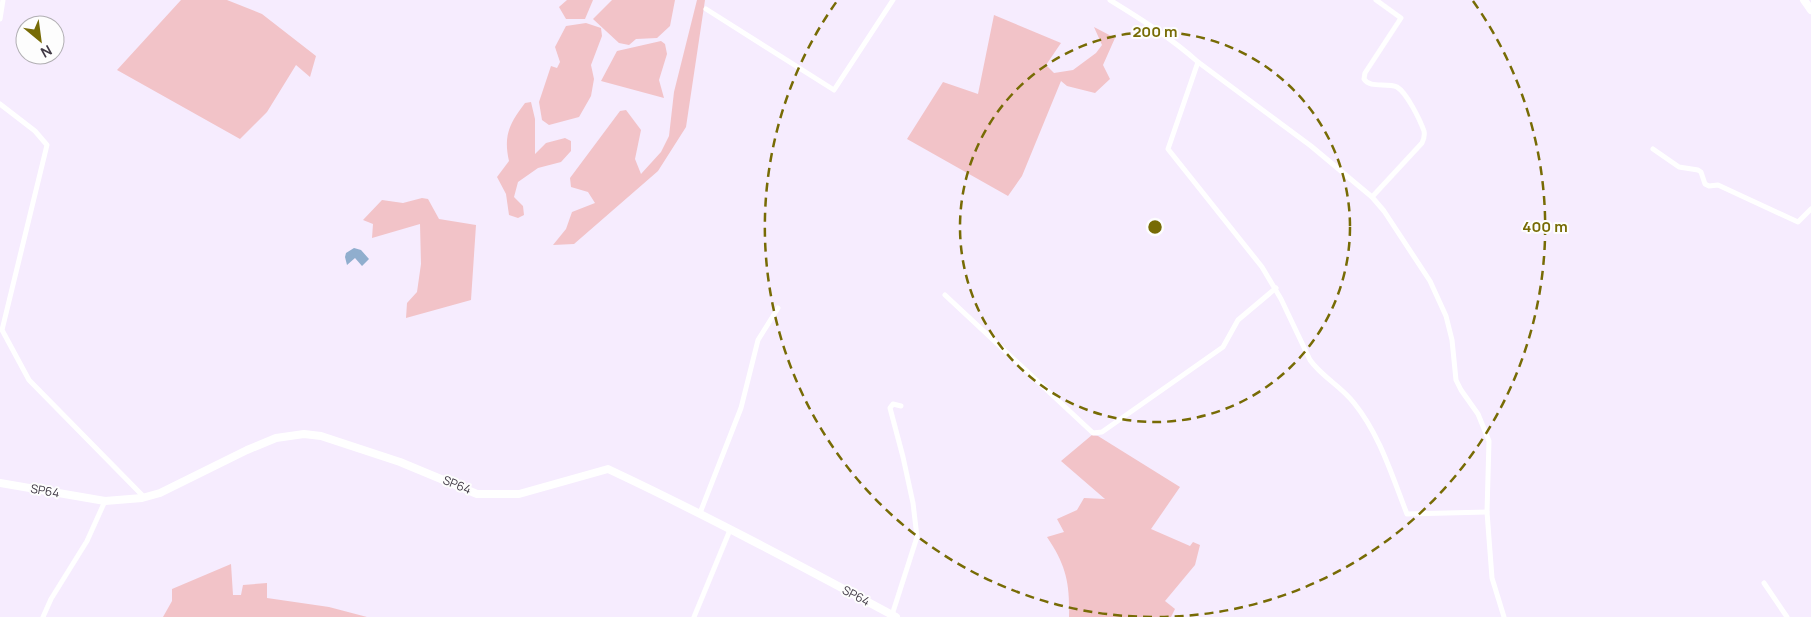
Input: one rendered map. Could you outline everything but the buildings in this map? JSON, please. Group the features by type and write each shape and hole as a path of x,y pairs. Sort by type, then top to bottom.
{"street":[{"path":"0,19 2,0"},
{"path":"706,10 834,90 893,0"},
{"path":"1110,0 1146,22 1317,150 1372,197 1384,211 1430,281 1446,316 1452,340 1456,380 1478,414 1489,441 1487,512 1492,578 1504,617"},
{"path":"1372,197 1422,143 1424,135 1422,126 1404,92 1396,86 1370,84 1364,79 1365,74 1401,18 1376,0"},
{"path":"1804,0 1811,10"},
{"path":"1198,62 1168,149 1249,250 1276,288 1310,360 1316,368 1346,393 1373,431 1407,514 1487,512"},
{"path":"0,104 35,131 47,146 2,330 29,380 144,497"},
{"path":"1653,149 1679,167 1701,172 1705,184 1708,186 1718,185 1798,222 1811,209"},
{"path":"946,295 1093,434 1097,434 1223,346 1238,320 1276,288"},
{"path":"700,513 741,408 758,340 778,308"},
{"path":"894,616 917,537 913,504 890,408 893,404 901,406"},
{"name":"SP64","path":"0,482 105,501 144,497 179,485 247,450 276,438 304,434 320,436 400,462 477,494 519,494 608,469 700,513 894,616"},
{"path":"43,617 50,599 87,541 105,501"},
{"path":"694,617 730,530"},
{"path":"1764,583 1788,617"}],"shaded area":[{"path":"181,0 227,0 262,14 316,56 310,77 296,65 267,112 240,139 117,70"},
{"path":"567,0 593,0 585,19 566,19 559,7"},
{"path":"612,0 675,0 670,26 657,38 636,39 629,45 619,43 593,19"},
{"path":"697,0 705,0 686,127 658,171 574,244 553,245 566,229 572,212 595,203 588,192 571,187 570,178 620,111 626,110 641,130 635,159 641,174 661,152 669,136 674,92"},
{"path":"994,15 1061,43 1046,65 1054,73 1073,70 1096,53 1102,45 1094,27 1115,38 1103,65 1110,79 1095,93 1067,86 1061,81 1022,176 1008,196 907,139 943,82 978,94"},
{"path":"586,23 601,28 602,36 591,65 594,79 591,96 579,117 549,125 542,120 539,102 551,66 557,68 560,62 555,47 566,26"},
{"path":"661,41 665,44 667,54 659,80 664,98 601,81 617,51"},
{"path":"531,102 535,119 535,154 546,143 565,138 571,141 571,151 561,162 538,168 518,182 514,197 523,206 524,215 518,218 509,215 506,194 497,177 509,161 507,136 512,123 525,103"},
{"path":"422,198 428,199 439,219 476,225 471,300 406,318 407,303 417,292 421,264 420,224 372,238 373,224 363,220 382,200 403,203"},
{"path":"1092,435 1098,436 1180,487 1151,529 1190,546 1193,542 1200,545 1195,565 1165,601 1175,609 1171,617 1069,617 1069,594 1066,575 1059,557 1047,537 1064,532 1057,519 1077,510 1084,498 1105,499 1061,461"},
{"path":"231,564 233,595 241,595 243,585 267,583 267,598 329,607 367,617 163,617 172,601 172,589"}],"water":[{"path":"354,248 361,250 369,259 362,266 355,258 347,265 346,253"}]}
